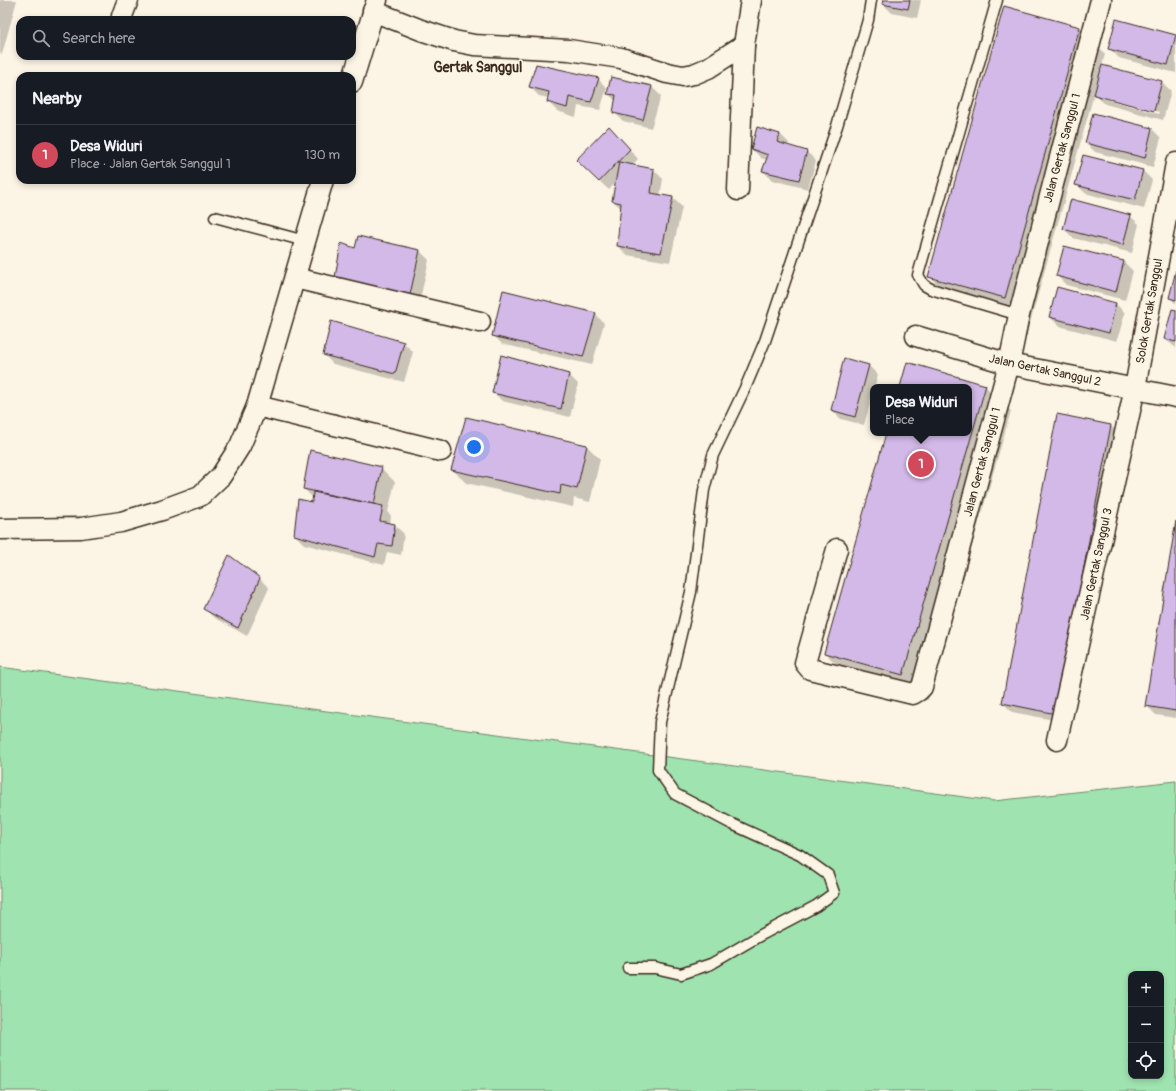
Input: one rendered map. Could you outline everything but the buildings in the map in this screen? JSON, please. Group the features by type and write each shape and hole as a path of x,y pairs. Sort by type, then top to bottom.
{"street":[{"path":"738,190 744,45 751,0"},
{"name":"Jalan Gertak Sanggul 1","path":"837,549 805,663 810,669 913,694 922,687 1009,364 1019,315 1101,0"},
{"path":"355,72 375,5 421,30 454,41 474,45 569,50 621,58 668,73 683,76 694,74 708,68 744,45"},
{"name":"Solok Gertak Sanggul","path":"1135,388 1176,163"},
{"path":"0,529 81,528 121,522 162,510 200,496 221,476 240,446 257,406 322,184"},
{"path":"295,278 480,322"},
{"name":"Jalan Gertak Sanggul 2","path":"916,336 1009,364 1176,397"},
{"name":"Jalan Gertak Sanggul 3","path":"1057,740 1135,388"},
{"path":"257,406 441,451"}],"lane":[{"path":"628,968 655,968 681,974 711,964 761,935 816,906 834,892 828,875 800,855 732,824 675,794 658,770 660,722 691,592 704,490 713,455 746,386 765,341 837,126 868,20 871,0"},
{"path":"996,0 918,275 924,285 931,288 1019,315"},
{"path":"215,217 304,241"}],"green space":[{"path":"0,667 994,801 1176,781 1176,1091 0,1091"}],"place":[{"name":"Desa Widuri","path":"921,464"}],"district":[{"name":"Gertak Sanggul","path":"478,67"}]}
